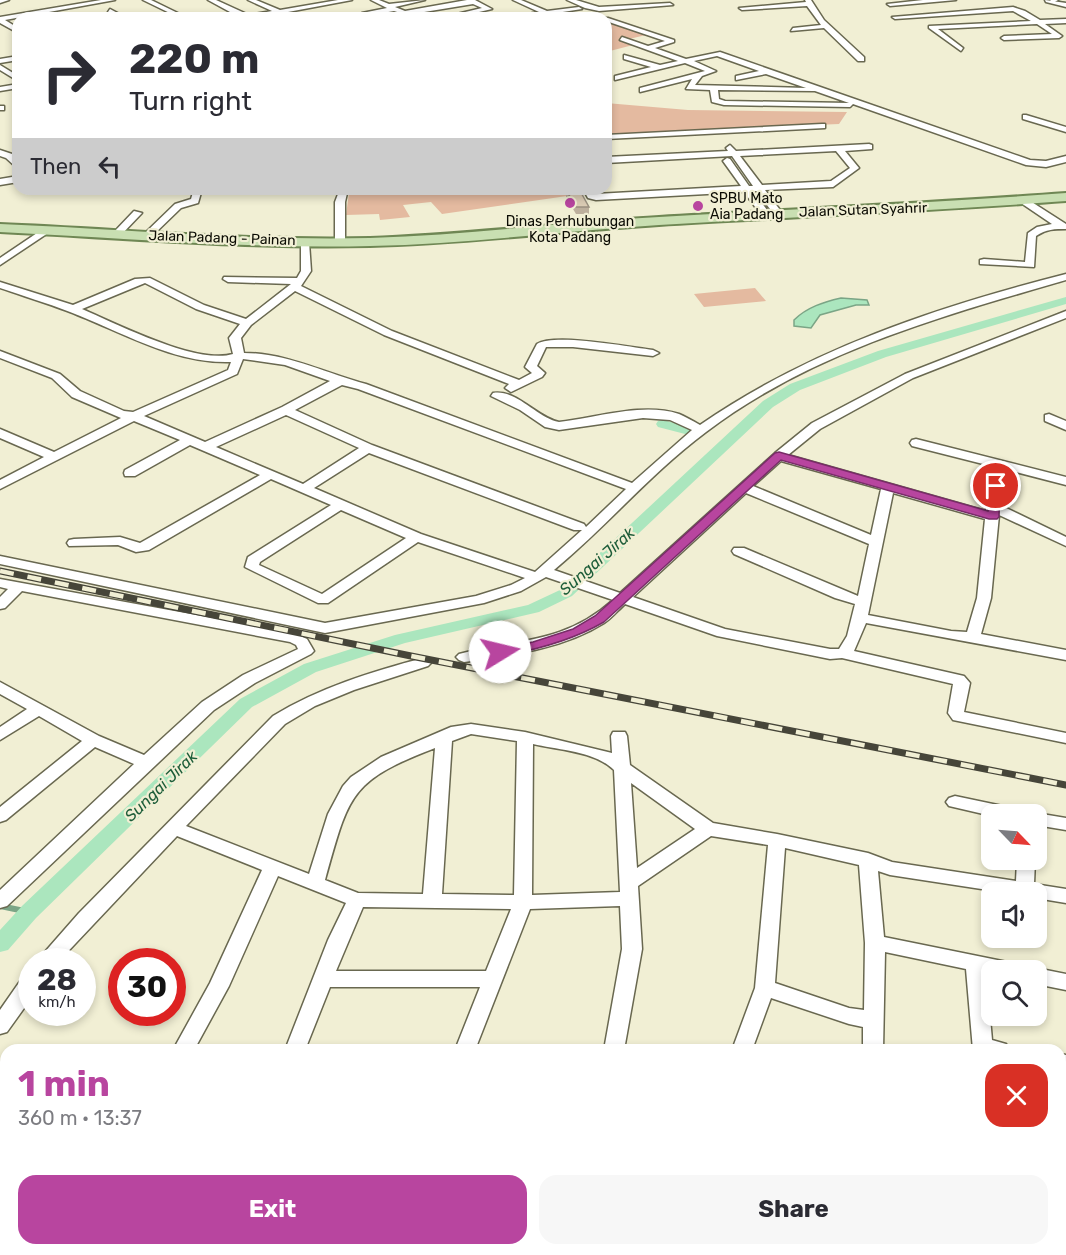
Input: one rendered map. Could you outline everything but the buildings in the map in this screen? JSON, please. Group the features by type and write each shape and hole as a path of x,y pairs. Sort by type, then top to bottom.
{"main road":[{"name":"Jalan Sutan Syahrir","path":"445,239 598,225 772,214 907,210 1066,197"},
{"name":"Jalan Padang - Painan","path":"0,228 304,242 445,239"}],"street":[{"path":"0,1 6,0"},
{"path":"73,0 83,5"},
{"path":"39,12 112,0"},
{"path":"146,0 172,12"},
{"path":"211,0 238,12"},
{"path":"253,1 267,0"},
{"path":"253,1 279,12 349,0"},
{"path":"374,0 401,12"},
{"path":"372,12 422,0"},
{"path":"516,0 543,12 670,5"},
{"path":"570,0 591,12"},
{"path":"890,4 953,0"},
{"path":"1052,0 1066,5"},
{"path":"415,12 471,1 489,9 474,12"},
{"path":"337,2 360,12"},
{"path":"742,8 808,2 811,11 861,59"},
{"path":"992,4 1001,10"},
{"path":"0,9 11,7"},
{"path":"896,17 1020,10 1063,38"},
{"path":"949,14 963,24"},
{"path":"961,49 932,27 1066,21"},
{"path":"612,22 672,41 648,48"},
{"path":"794,30 828,26"},
{"path":"1004,38 1063,38"},
{"path":"622,39 711,70 643,90"},
{"path":"618,78 717,54 1029,163 1046,164 1066,159"},
{"path":"627,57 660,68"},
{"path":"739,78 768,71"},
{"path":"699,75 689,87 822,90"},
{"path":"714,89 715,100 724,103 865,105"},
{"path":"1026,117 1066,130"},
{"path":"717,131 822,126"},
{"path":"717,131 716,147 747,189 772,214"},
{"path":"717,131 760,188 772,214"},
{"path":"612,138 716,147 736,157 841,151 869,147"},
{"path":"612,159 716,147"},
{"path":"612,165 716,147"},
{"path":"590,195 596,197 833,184 855,168 841,151"},
{"path":"148,235 178,206 195,201 196,195"},
{"path":"340,242 340,202 342,195"},
{"path":"1024,201 1063,226"},
{"path":"117,234 137,213"},
{"path":"984,262 1031,265 1031,235 1040,229 1063,226"},
{"path":"0,262 46,231"},
{"path":"0,485 134,416 233,372 239,356 235,338 248,323 298,284 306,272 304,242"},
{"path":"0,560 325,628 479,600 516,588 544,574 634,488 697,433 748,396 795,372 919,322 1066,277"},
{"path":"228,279 298,284 388,333 519,384"},
{"path":"73,309 146,280 200,307 248,323"},
{"path":"0,285 73,309 149,341 199,358 230,359 239,356 256,356 288,362 340,381 362,386 634,488"},
{"path":"464,657 535,646 578,632 600,619 618,597 816,426 909,376 1066,314"},
{"path":"653,353 573,344 544,344 531,368 539,373 538,375 497,396 524,407 549,424 573,424 620,416 674,416 697,433"},
{"path":"0,354 56,376 76,394 121,414 134,416 207,446 416,537 618,597 731,636 803,650 842,653 958,680 962,683 956,712 958,716 1066,738"},
{"path":"207,446 286,410 340,381"},
{"path":"286,410 369,448 579,527"},
{"path":"1049,418 1066,426"},
{"path":"0,433 54,457"},
{"path":"130,473 189,440"},
{"path":"916,443 1066,481"},
{"path":"304,489 369,448"},
{"path":"779,456 994,512 1066,542"},
{"path":"973,638 984,598 998,464"},
{"path":"74,543 120,541 136,548 144,547 271,474"},
{"path":"842,653 849,648 862,610 888,486"},
{"path":"746,488 877,542"},
{"path":"340,505 253,560 252,567 323,600 416,537"},
{"path":"739,551 840,595 862,610 951,636 1066,655"},
{"path":"0,583 302,642 306,651 249,679 219,698 146,762 6,896"},
{"path":"0,605 19,586"},
{"path":"59,948 261,737 291,712 397,669 423,663"},
{"path":"0,687 93,740 146,762"},
{"path":"0,735 38,709"},
{"path":"315,883 341,805 356,781 377,767 471,729 525,737 597,753 614,760 708,829 777,840 868,860 890,868 981,883"},
{"path":"615,1044 632,949 620,736"},
{"path":"467,1044 523,902 525,737"},
{"path":"432,902 444,738"},
{"path":"0,816 93,740"},
{"path":"955,802 981,807"},
{"path":"1047,821 1066,824"},
{"path":"174,828 357,900 432,902 523,902 628,891 708,829"},
{"path":"744,1044 765,988 777,840"},
{"path":"868,860 875,943 873,1044"},
{"path":"186,1044 219,986 273,867"},
{"path":"1047,893 1066,896"},
{"path":"297,1044 357,900"},
{"path":"875,943 981,964"},
{"path":"975,963 987,1044"},
{"path":"1047,978 1066,982"},
{"path":"323,979 492,979"},
{"path":"765,988 849,1016 874,1020"},
{"path":"0,1026 18,1000"}],"shaded area":[{"path":"612,22 650,34 625,40 637,44 612,50"},
{"path":"612,104 688,110 847,112 839,124 612,134"},
{"path":"349,195 574,195 442,214 431,202 403,205 410,217 380,220 379,214 346,215"},
{"path":"755,288 766,301 704,307 694,294"},
{"path":"841,298 867,300 869,305 856,305 820,315 811,328 794,326 794,320 810,308"}],"waterway":[{"path":"1053,0 1066,3"},
{"name":"Sungai Jirak","path":"0,944 29,912 246,703 310,668 401,639 533,609 566,593 768,404 795,387 882,354 1066,300"},
{"path":"663,424 689,431"},
{"path":"0,906 29,912"}],"railway":[{"path":"0,571 411,656 1066,785"}],"place":[{"name":"Dinas Perhubungan Kota Padang","path":"570,203"},
{"name":"SPBU Mato Aia Padang","path":"698,206"}],"route":[{"path":"500,652 535,646 578,632 600,619 779,456 993,517 996,486"}]}
